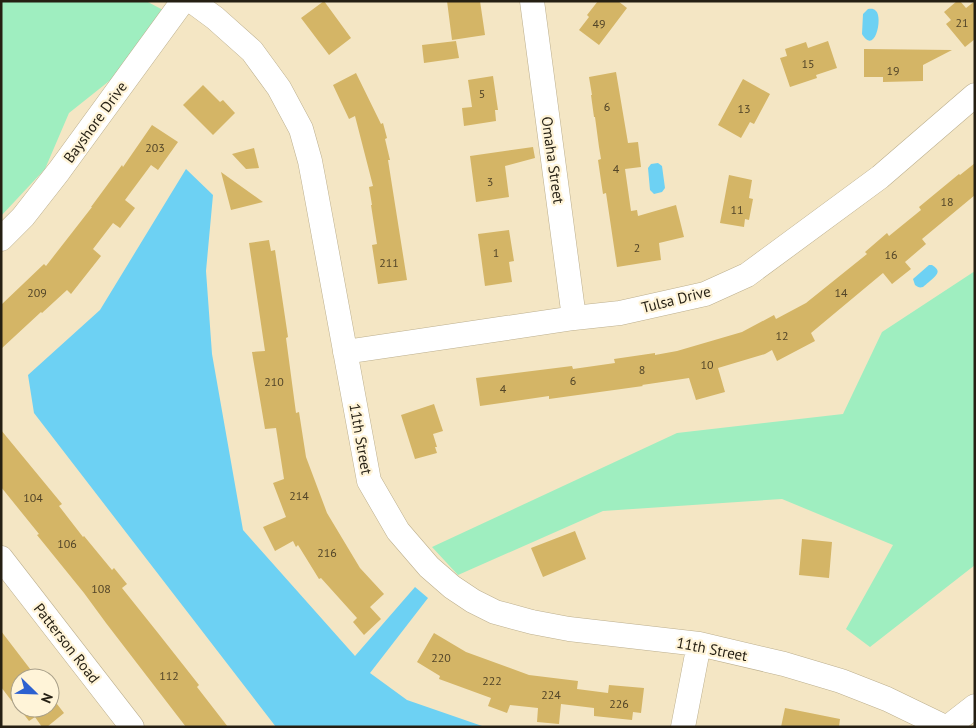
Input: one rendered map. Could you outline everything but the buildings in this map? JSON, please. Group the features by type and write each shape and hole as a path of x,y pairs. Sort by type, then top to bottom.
{"street":[{"name":"Bayshore Drive","path":"1,239 24,217 183,1"},
{"name":"11th Street","path":"192,1 215,18 252,51 280,88 301,129 311,168 369,481 398,531 428,567 452,587 473,601 495,612 569,629 699,644 784,664 841,681 888,699 946,727"},
{"name":"Omaha Street","path":"532,1 574,318"},
{"name":"Tulsa Drive","path":"345,352 574,318 620,313 705,294 747,275 880,177 975,95"},
{"name":"Patterson Road","path":"1,558 132,727"},
{"path":"683,727 699,644"},
{"path":"946,727 975,706"}],"green space":[{"path":"1,1 146,1 165,11 113,78 69,113 45,169 1,216"},
{"path":"975,271 975,565 870,647 846,629 893,545 782,499 603,511 458,575 432,547 677,433 843,414 882,332"}],"water":[{"path":"868,9 876,11 879,20 876,33 871,41 867,40 862,34 863,14"},
{"path":"658,163 662,166 665,188 662,192 654,194 650,190 648,168 651,164"},
{"path":"186,169 213,195 206,271 212,354 243,530 355,656 415,587 428,598 370,673 407,700 485,727 276,727 34,413 28,375 100,310"},
{"path":"929,265 935,267 938,271 935,277 923,287 918,287 913,279"}]}
